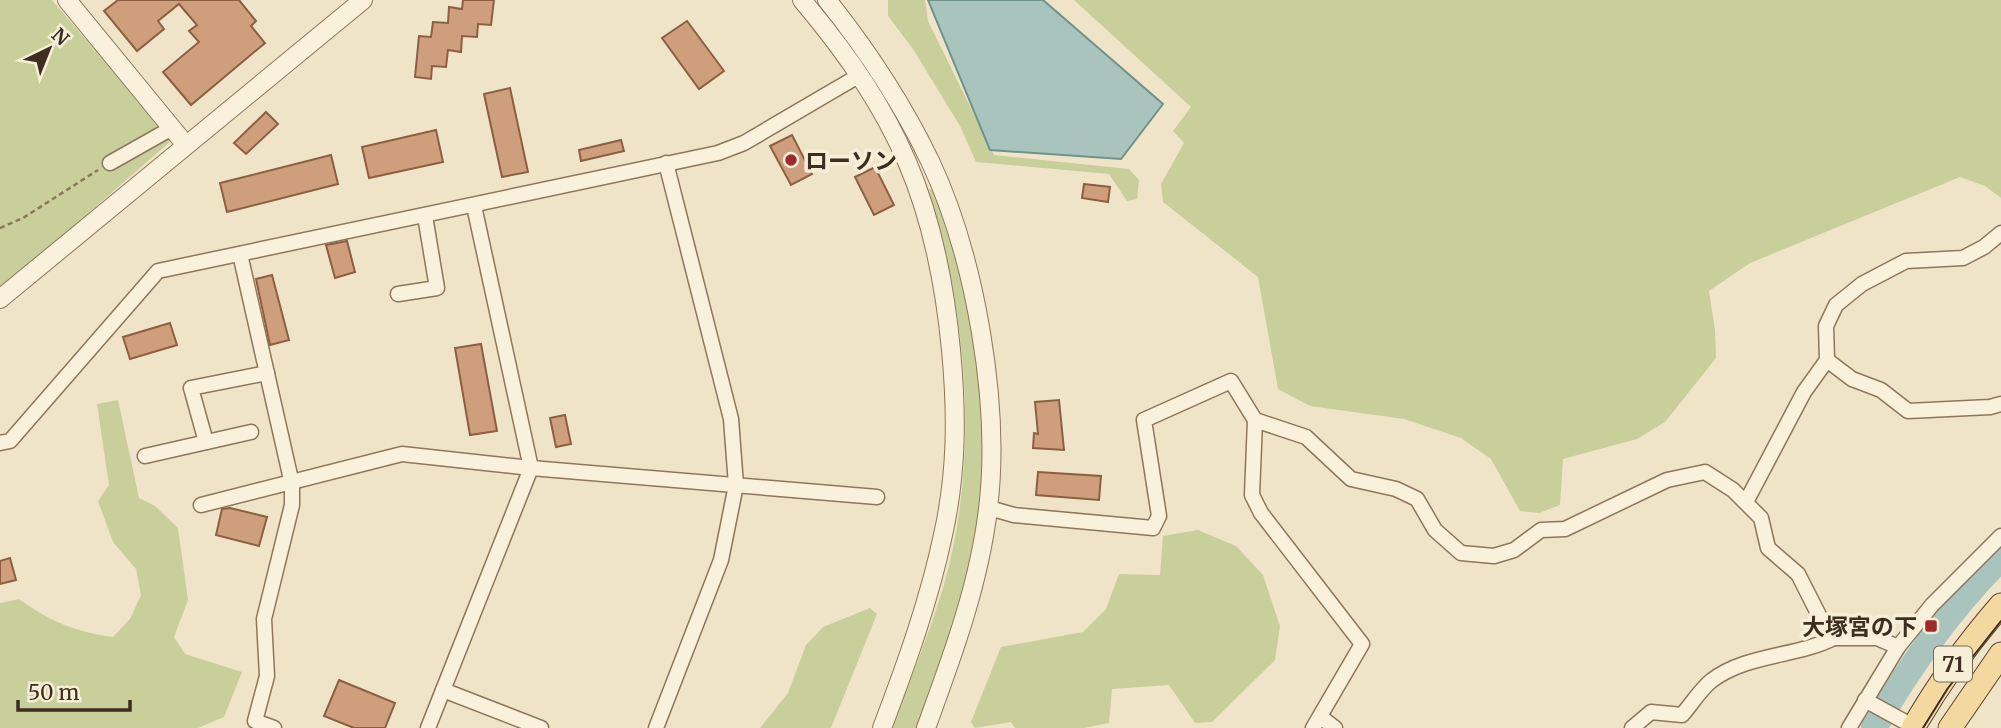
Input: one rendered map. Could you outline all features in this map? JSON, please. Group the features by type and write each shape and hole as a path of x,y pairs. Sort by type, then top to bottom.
{"main road":[{"name":"71","path":"1910,725 1969,642 2001,606"},
{"name":"71","path":"1950,728 2001,654"}],"street":[{"path":"67,0 185,144"},
{"path":"0,299 363,0"},
{"path":"802,0 860,75 885,114 908,161 928,214 945,293 957,426 953,473 935,568 882,728"},
{"path":"827,0 899,102 930,162 949,210 972,291 986,362 992,422 989,508 967,610 926,728"},
{"path":"0,443 10,441 158,271 718,153 744,143 860,75"},
{"path":"110,163 172,128"},
{"path":"656,728 721,560 736,485 731,419 666,163"},
{"path":"428,728 531,468 474,206"},
{"path":"398,294 437,288 425,216"},
{"path":"1746,502 1804,392 1827,360 1826,326 1836,305 1862,284 1906,261 1963,258 2001,233"},
{"path":"240,254 292,484 292,505 264,619 267,676 255,721 274,728"},
{"path":"1827,360 1852,379 1881,390 1908,411 1990,407 2001,404"},
{"path":"206,442 191,388 267,373"},
{"path":"989,508 1014,515 1153,528 1159,516 1144,420 1231,381 1255,420 1252,495 1261,513 1362,644 1318,723 1335,728"},
{"path":"1255,420 1306,437 1351,479 1396,489 1417,499 1435,530 1461,553 1494,556 1514,550 1541,530 1565,529 1667,480 1705,472 1746,502 1761,518 1768,548 1798,574 1827,631 1834,638"},
{"path":"145,456 251,432"},
{"path":"201,505 402,454 531,468 877,497"},
{"path":"1849,728 1898,647 1931,606 2001,536"},
{"path":"1632,728 1651,712 1682,715 1709,683 1726,671 1789,652 1814,648 1834,638 1877,638 1898,647"},
{"path":"443,690 541,728"},
{"path":"1867,701 1910,725"}],"path":[{"path":"0,228 23,218 110,163"}],"green space":[{"path":"0,0 52,0 172,140 0,290"},
{"path":"888,0 925,0 928,21 994,155 1129,169 1139,180 1137,199 1127,201 1109,174 976,162 960,126 913,49 888,16"},
{"path":"1074,0 2001,0 2001,198 1985,186 1960,177 1750,263 1709,291 1716,358 1665,422 1637,439 1563,459 1560,505 1539,513 1520,511 1491,459 1461,438 1404,419 1310,406 1278,389 1258,277 1163,202 1161,184 1184,143 1173,131 1191,107"},
{"path":"933,188 961,278 978,370 983,417 982,511 975,558 964,602 917,728 892,728 943,588 955,540 962,490 965,439 960,337 942,238 928,190"},
{"path":"118,400 139,498 155,506 178,528 188,600 174,637 185,654 242,672 224,717 198,728 0,728 0,603 19,599 63,624 113,637 130,619 141,595 136,569 113,542 98,501 109,485 97,404"},
{"path":"1198,530 1236,546 1263,575 1280,626 1275,660 1212,722 1195,723 1169,685 1112,689 1109,723 1084,728 1015,728 1011,722 975,728 971,722 1001,647 1083,632 1106,609 1119,574 1160,575 1163,536"},
{"path":"870,608 877,614 831,728 760,728 788,693 806,645 823,627"}],"water":[{"path":"928,0 1043,0 1163,104 1121,159 990,150"}],"building":[{"path":"118,0 239,0 256,21 251,26 265,43 191,105 163,72 199,42 189,31 197,25 179,4 158,21 164,29 137,51 104,11"},
{"path":"463,0 494,0 491,25 478,24 477,37 462,36 461,52 448,50 446,67 432,66 431,79 415,77 419,36 431,37 433,22 448,23 449,7 462,9"},
{"path":"687,21 724,71 699,89 662,38"},
{"path":"510,88 528,172 502,177 484,94"},
{"path":"266,112 278,124 246,154 234,143"},
{"path":"436,130 443,162 369,178 362,147"},
{"name":"ローソン","path":"792,135 812,174 791,185 770,146"},
{"path":"621,140 624,151 581,161 579,150"},
{"path":"331,155 338,184 227,212 220,183"},
{"path":"875,167 894,205 874,215 855,177"},
{"path":"1084,184 1110,187 1108,202 1082,198"},
{"path":"347,241 355,272 335,278 326,245"},
{"path":"272,275 289,340 270,345 256,279"},
{"path":"170,323 177,345 130,359 123,337"},
{"path":"481,344 497,431 470,435 455,348"},
{"path":"1059,400 1064,450 1033,448 1034,433 1038,434 1035,402"},
{"path":"565,415 571,444 556,447 550,418"},
{"path":"1038,472 1101,476 1099,500 1036,495"},
{"path":"230,508 267,517 259,546 216,535 222,509"},
{"path":"10,558 16,580 0,584 0,561"},
{"path":"339,680 395,703 385,728 354,728 324,716"}],"waterway":[{"path":"1874,728 1931,639 2001,558"}],"tram line":[{"path":"1923,728 1948,688 2001,621"}],"place":[{"name":"ローソン","path":"791,160"},
{"name":"大塚宮の下","path":"1931,626"}]}
